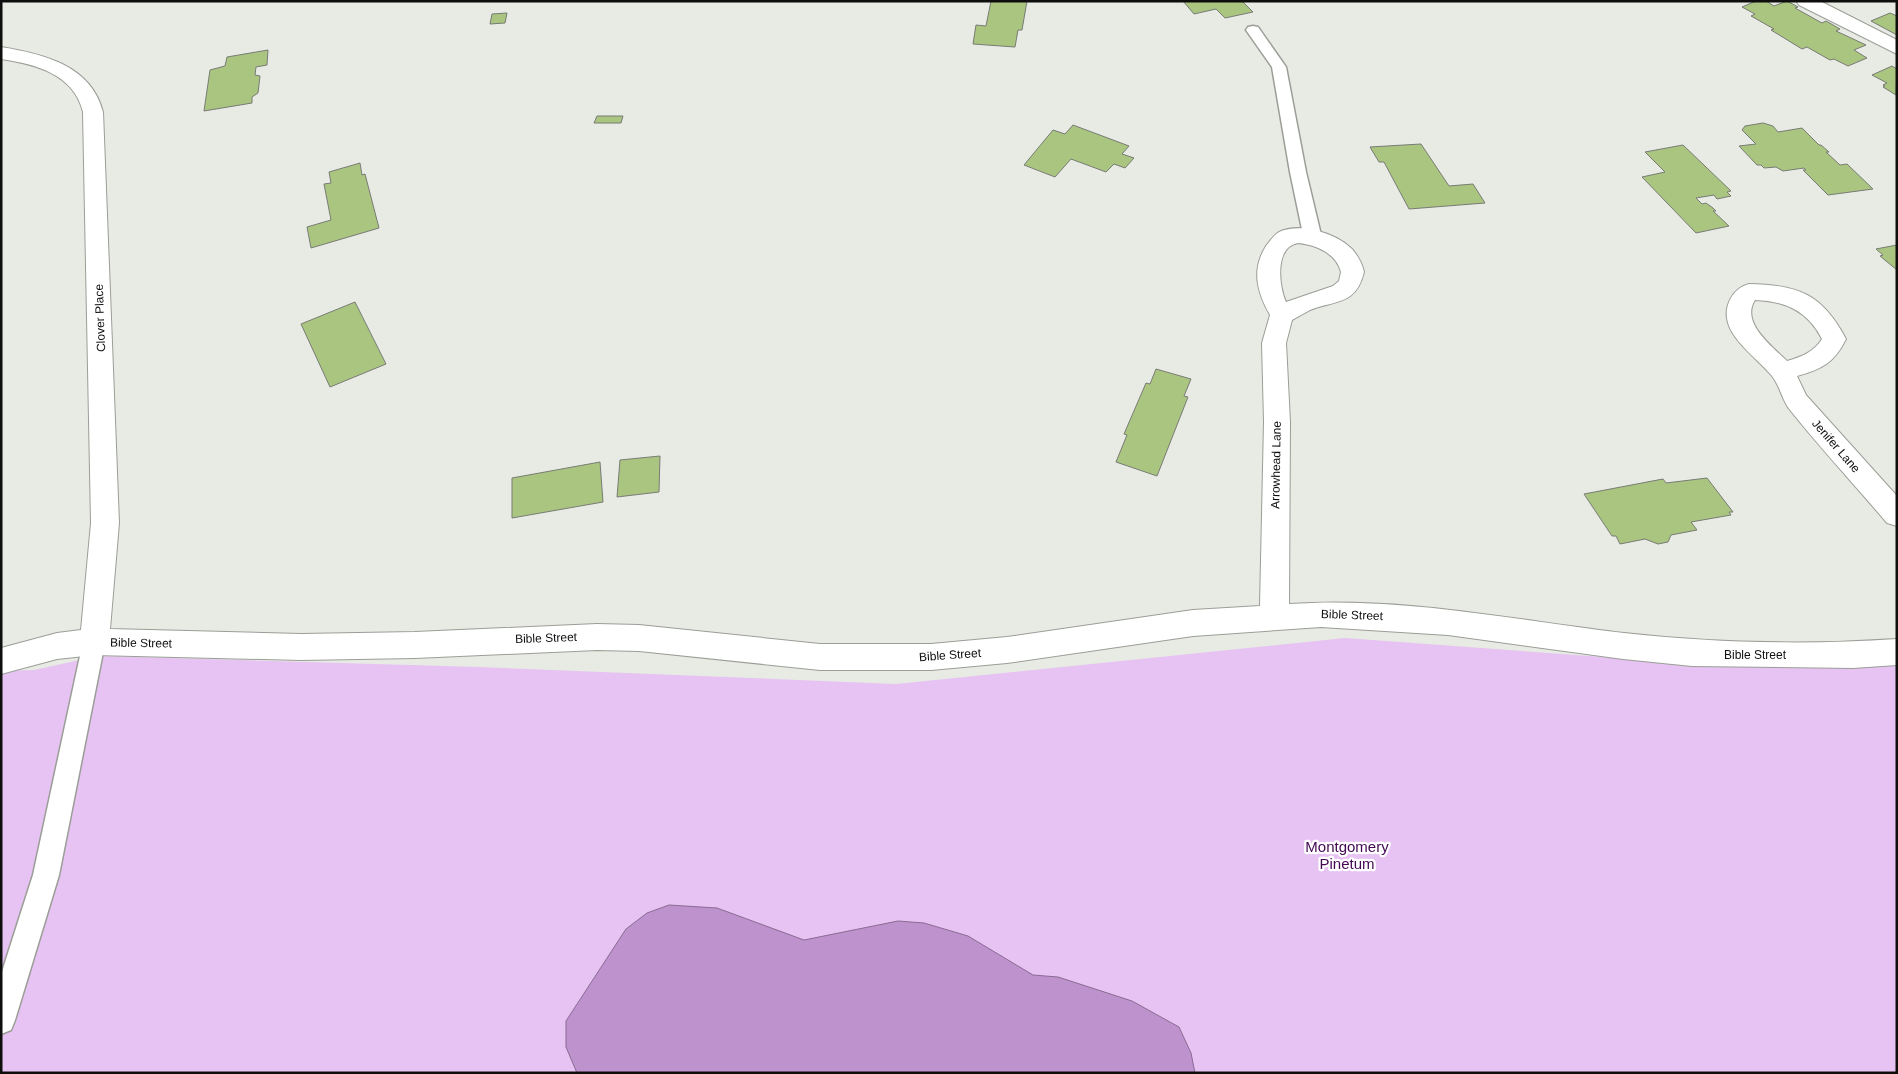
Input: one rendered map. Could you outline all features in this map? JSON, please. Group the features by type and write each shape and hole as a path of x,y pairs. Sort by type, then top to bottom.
{"street":[{"path":"1805,1 1897,48"},
{"name":"Clover Place","path":"1,53 47,63 71,75 84,89 92,109 96,162 106,523 94,642"},
{"path":"1302,236 1326,242 1338,249 1350,261 1353,273 1349,284 1336,293 1301,304 1282,315 1270,292 1268,274 1271,258 1277,246 1288,238 1302,236"},
{"name":"Arrowhead Lane","path":"1274,616 1278,422 1274,343 1282,315"},
{"name":"Jenifer Lane","path":"1782,371 1797,401 1897,515"},
{"name":"Bible Street","path":"1,661 57,646 94,642 327,647 605,637 639,638 820,657 886,658 973,654 1193,623 1321,614 1438,621 1623,646 1692,653 1854,655 1897,652"}],"lane":[{"path":"1253,30 1278,67 1313,239"},
{"path":"1,1020 46,874 94,642"}],"green space":[{"name":"Montgomery Pinetum","path":"1345,638 1699,664 1897,652 1897,1073 1,1073 1,671 34,670 98,656 480,667 896,684"}],"shaded area":[{"path":"669,905 717,908 804,940 898,921 924,923 968,936 1033,975 1058,977 1132,1001 1179,1027 1191,1053 1195,1073 577,1073 566,1047 566,1021 626,929 647,913"}],"building":[{"path":"991,1 1027,1 1022,30 1018,30 1015,47 973,44 976,25 986,26"},
{"path":"1183,1 1242,1 1253,12 1225,18 1216,9 1194,14"},
{"path":"1756,1 1766,1 1774,6 1787,1 1798,7 1795,8 1822,23 1826,21 1840,29 1836,31 1866,45 1854,50 1867,58 1848,66 1834,59 1830,60 1807,47 1802,49 1771,30 1774,29 1751,16 1755,14 1742,7"},
{"path":"507,13 505,23 490,24 492,14"},
{"path":"1890,13 1897,16 1897,35 1871,21"},
{"path":"268,50 267,65 256,67 255,75 260,76 258,93 252,97 252,103 204,111 210,70 225,66 227,57"},
{"path":"1892,66 1897,69 1896,95 1883,87 1887,83 1872,75"},
{"path":"597,116 623,116 621,123 594,123"},
{"path":"1763,123 1773,126 1778,132 1802,128 1829,152 1826,152 1840,165 1847,164 1873,189 1828,195 1803,170 1806,170 1804,168 1783,171 1776,167 1764,168 1761,165 1757,165 1739,146 1756,144 1742,130 1745,126"},
{"path":"1073,125 1129,146 1122,154 1134,158 1125,168 1114,164 1106,172 1071,159 1055,177 1024,165 1053,130 1065,134"},
{"path":"1421,144 1449,186 1473,184 1485,203 1409,209 1384,162 1379,162 1370,147"},
{"path":"1683,145 1731,191 1727,192 1731,196 1717,199 1714,195 1696,198 1702,204 1706,203 1713,208 1716,211 1713,211 1729,226 1696,233 1642,177 1665,172 1645,152"},
{"path":"360,163 362,175 365,174 379,228 311,248 307,227 331,220 324,184 331,183 329,172"},
{"path":"1897,245 1897,270 1880,256 1883,255 1876,249"},
{"path":"355,302 386,364 330,387 301,324"},
{"path":"1156,369 1191,379 1184,396 1188,397 1157,476 1116,462 1127,435 1124,434 1146,383 1150,384"},
{"path":"660,456 659,492 617,497 620,460"},
{"path":"600,462 603,502 512,518 512,478"},
{"path":"1707,478 1733,512 1729,512 1731,515 1691,522 1697,530 1671,535 1668,542 1658,544 1645,539 1620,544 1616,536 1612,536 1584,494 1663,479 1666,483"}]}
